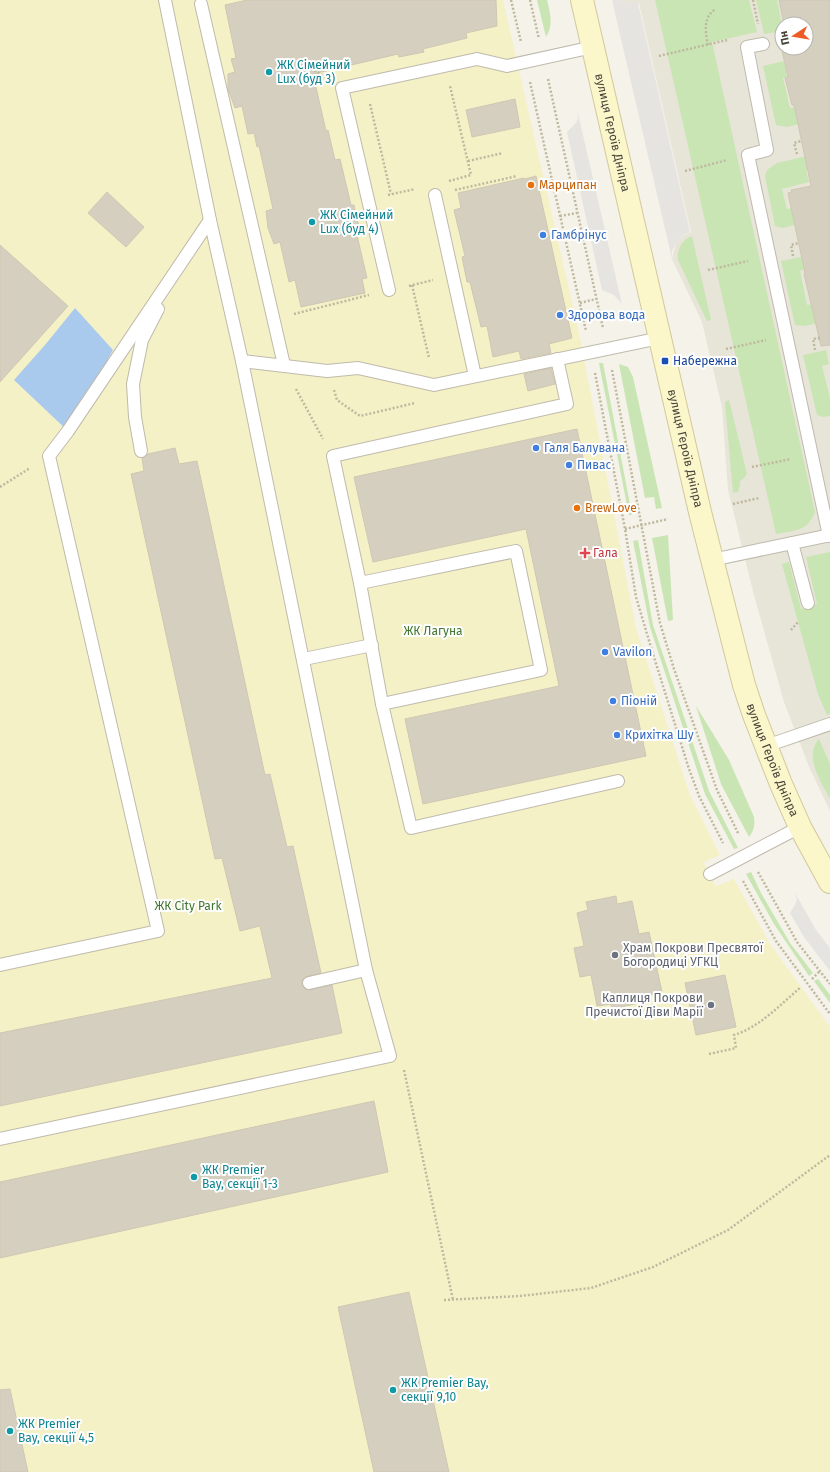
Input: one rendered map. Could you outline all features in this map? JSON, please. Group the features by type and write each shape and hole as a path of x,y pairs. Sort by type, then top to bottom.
{"main road":[{"name":"вулиця Героїв Дніпра","path":"582,0 712,560 744,685 781,784 800,827 830,882"}],"lane":[{"path":"0,1139 390,1056 366,970 304,659 242,361 210,220 165,0"},
{"path":"201,4 272,319 284,365"},
{"path":"712,560 829,536 748,155 767,150 746,47 763,44"},
{"path":"390,290 342,88 477,59 507,66 593,47"},
{"path":"435,195 475,376"},
{"path":"141,451 135,417 133,384 142,340 210,220"},
{"path":"0,965 158,931 49,456 68,431 210,220"},
{"path":"242,361 327,371 358,368 434,385 660,338"},
{"path":"557,359 567,404 333,456 360,583 382,704 411,828 618,781"},
{"path":"792,544 808,603"},
{"path":"360,583 516,551 541,670 382,704"},
{"path":"304,659 372,645"},
{"path":"766,746 830,724"},
{"path":"710,874 800,827"},
{"path":"309,983 366,970"}],"path":[{"path":"511,0 523,49"},
{"path":"530,0 540,44"},
{"path":"708,45 706,22 712,11 716,9"},
{"path":"659,56 730,40"},
{"path":"547,77 603,330"},
{"path":"529,78 587,334"},
{"path":"442,87 450,85 471,175 443,182"},
{"path":"377,102 370,103 391,194"},
{"path":"797,154 794,143 801,141"},
{"path":"468,161 503,153"},
{"path":"685,171 748,155"},
{"path":"435,195 517,176"},
{"path":"368,200 416,189"},
{"path":"560,216 577,213"},
{"path":"793,256 791,245 799,243"},
{"path":"708,270 770,256"},
{"path":"272,319 453,275"},
{"path":"412,285 429,358"},
{"path":"580,303 596,299"},
{"path":"726,349 787,335"},
{"path":"815,350 812,339 820,338"},
{"path":"284,365 315,427"},
{"path":"594,367 625,529 636,597 699,796 724,844"},
{"path":"612,369 660,623 674,669 717,790 740,838"},
{"path":"338,371 333,387 337,400 360,416 437,398 434,385"},
{"path":"752,467 812,455"},
{"path":"0,487 49,456"},
{"path":"733,504 759,498"},
{"path":"625,529 668,519"},
{"path":"757,870 797,942 830,984"},
{"path":"741,877 776,941 830,1014"},
{"path":"812,979 820,971"},
{"path":"709,1054 736,1048 734,1035 760,1021 801,987"},
{"path":"390,1056 402,1061 453,1300"},
{"path":"444,1300 520,1296 591,1288 653,1267 728,1230 830,1155"}],"shaded area":[{"path":"612,0 638,3 690,232 683,235 676,243 672,251 672,259"},
{"path":"621,0 830,0 830,811 810,769 784,702 754,595 728,490 722,407 702,322 672,259 676,243 683,236 691,232 639,3 628,3"},
{"path":"577,109 622,304 614,295 602,290 567,132 576,123 578,118"},
{"path":"795,893 816,930 830,948 830,971 804,937 790,913 797,899"}],"green space":[{"path":"537,0 547,0 551,23 546,37"},
{"path":"655,0 749,0 757,32 712,42 815,512 812,519 804,527 795,531 776,534"},
{"path":"756,0 777,0 780,16 774,16 774,32 764,34"},
{"path":"784,61 787,77 783,78 790,108 796,107 799,124 787,127 776,125 763,66"},
{"path":"807,156 810,170 806,171 809,182 782,189 787,209 794,208 798,224 783,228 775,226 765,176 767,170 777,163"},
{"path":"692,236 711,320 707,321 678,260 680,246 685,240"},
{"path":"806,256 808,269 800,271 807,305 818,304 822,322 804,326 795,325 781,261"},
{"path":"826,350 829,364 822,366 830,398 830,416 823,417 817,415 803,355"},
{"path":"599,363 603,363 632,515 629,515"},
{"path":"619,364 628,367 633,377 662,508 656,509 654,497 645,498"},
{"path":"729,400 747,474 740,481 738,492 733,493 725,402"},
{"path":"668,535 673,620 668,621 652,538"},
{"path":"638,540 653,625 709,791 738,848 734,849 705,794 650,627 633,541"},
{"path":"830,552 830,714 827,715 818,694 782,564 789,562 801,609 817,604 806,557"},
{"path":"696,706 729,760 754,817 754,828 749,837 721,784"},
{"path":"819,739 830,764 830,799 813,761 813,753"},
{"path":"751,872 761,893 790,943 813,973 809,976 774,924 746,874"},
{"path":"818,979 830,995 830,1003 814,981"}],"sand":[{"path":"0,0 503,0 579,333 636,628 690,795 720,855 704,862 716,886 734,879 770,944 830,1027 830,1472 0,1472"}],"water":[{"path":"75,308 113,350 68,431 14,380"}],"building":[{"path":"247,0 496,0 497,26 466,33 467,38 423,49 424,52 399,57 398,54 313,74 326,131 328,130 335,160 340,159 351,205 354,205 360,230 356,231 367,278 362,279 365,293 301,307 295,280 289,282 280,242 274,244 268,228 266,211 273,209 259,146 257,147 254,133 248,134 242,106 235,108 228,89 228,74 235,72 231,59 236,58 225,5"},
{"path":"779,0 830,0 830,345 821,346 804,274 788,193 792,192 791,190 811,186 794,105 792,105 785,78 788,77 783,56 814,56 814,16 782,16"},
{"path":"515,99 520,127 472,137 466,110"},
{"path":"536,176 572,338 549,344 551,353 521,359 519,351 493,357 487,326 481,327 470,282 467,282 462,257 465,256 454,210 461,208 458,193"},
{"path":"107,192 144,227 126,247 88,213"},
{"path":"0,245 68,306 0,382"},
{"path":"551,368 555,384 528,391 524,374"},
{"path":"577,429 646,756 423,804 405,719 559,686 526,529 373,562 354,477"},
{"path":"175,448 179,464 197,461 265,775 270,774 287,847 293,846 321,973 304,977 302,985 304,988 310,990 332,985 342,1033 0,1106 0,1033 272,978 260,926 240,931 222,858 215,859 131,474 144,471 142,458 148,454"},
{"name":"Храм Покрови Пресвятої Богородиці УГКЦ","path":"616,896 617,904 632,901 639,934 649,932 662,992 638,998 639,1003 612,1009 611,1004 597,1006 591,975 580,977 574,948 584,946 577,913 588,910 586,902"},
{"name":"Каплиця Покрови Пречистої Діви Марії","path":"725,975 736,1027 696,1035 685,983"},
{"name":"ЖК Premier Bay, секції 1-3","path":"374,1101 388,1172 0,1258 0,1182"},
{"name":"ЖК Premier Bay, секції 9,10","path":"409,1292 449,1472 374,1472 338,1307"},
{"name":"ЖК Premier Bay, секції 4,5","path":"10,1389 28,1472 0,1472 0,1390"}],"place":[{"name":"ЖК Сімейний Lux (буд 3)","path":"269,72"},
{"name":"Марципан","path":"531,185"},
{"name":"ЖК Сімейний Lux (буд 4)","path":"312,222"},
{"name":"Гамбрінус","path":"543,235"},
{"name":"Здорова вода","path":"560,315"},
{"name":"Набережна","path":"665,361"},
{"name":"Галя Балувана","path":"536,448"},
{"name":"Пивас","path":"569,465"},
{"name":"BrewLove","path":"577,508"},
{"name":"Гала","path":"585,553"},
{"name":"Vavilon","path":"605,652"},
{"name":"Піоній","path":"613,701"},
{"name":"Крихітка Шу","path":"617,735"},
{"name":"Храм Покрови Пресвятої Богородиці УГКЦ","path":"615,955"},
{"name":"Каплиця Покрови Пречистої Діви Марії","path":"711,1005"},
{"name":"ЖК Premier Bay, секції 1-3","path":"194,1177"},
{"name":"ЖК Premier Bay, секції 9,10","path":"393,1390"},
{"name":"ЖК Premier Bay, секції 4,5","path":"10,1431"}],"park label":[{"name":"ЖК Лагуна","path":"433,631"},
{"name":"ЖК City Park","path":"188,906"}]}
